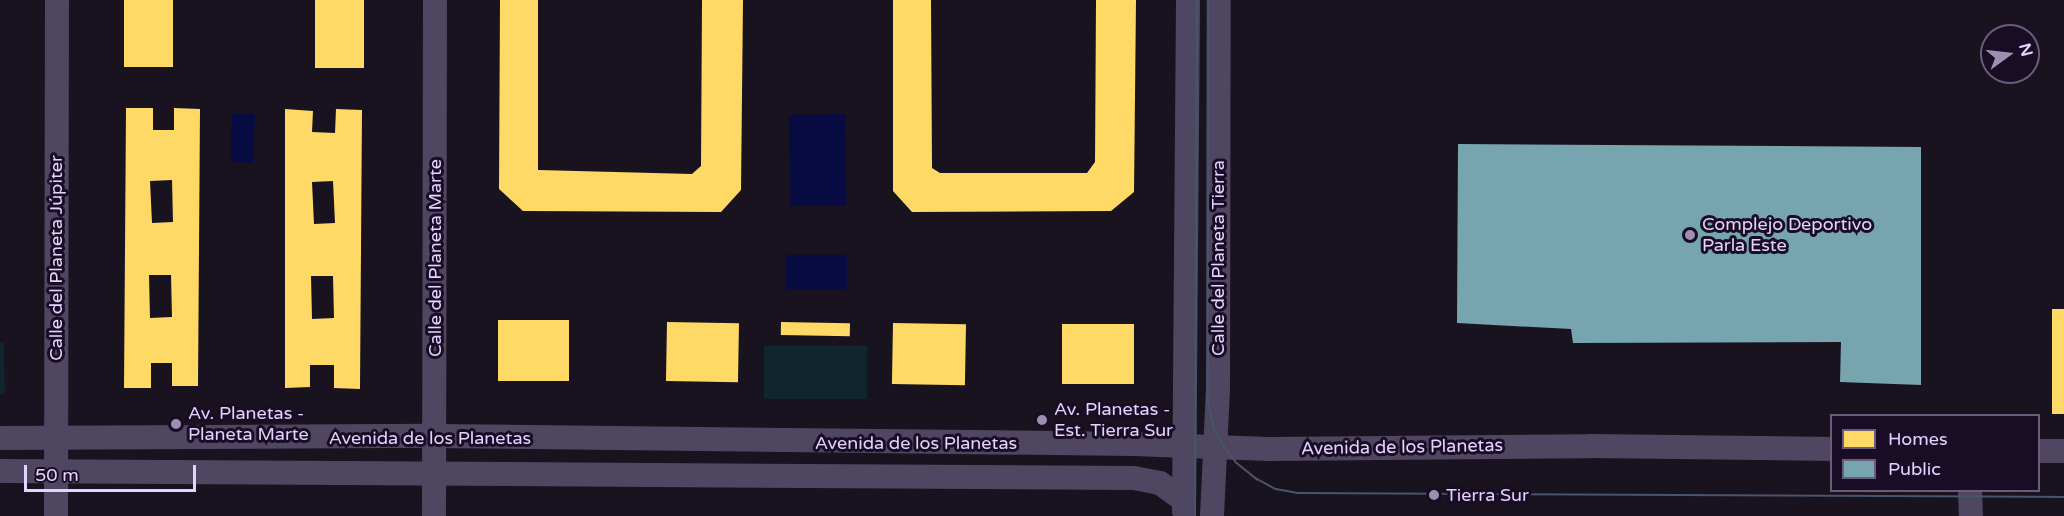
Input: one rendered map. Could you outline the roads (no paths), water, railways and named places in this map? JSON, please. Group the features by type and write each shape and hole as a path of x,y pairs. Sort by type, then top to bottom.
{"street":[{"name":"Calle del Planeta Júpiter","path":"56,516 57,0"},
{"name":"Calle del Planeta Marte","path":"434,516 435,0"},
{"name":"Calle del Planeta Tierra","path":"1184,508 1188,0"},
{"name":"Calle del Planeta Tierra","path":"1212,516 1218,389 1219,0"},
{"name":"Avenida de los Planetas","path":"0,438 434,436 1268,448 1590,446 1830,449"},
{"path":"2040,451 2064,451"},
{"name":"Avenida de los Planetas","path":"0,471 1134,478 1160,483 1184,508"},
{"path":"1970,492 1971,516"}],"tram line":[{"path":"1195,516 1197,0"},
{"path":"1209,0 1208,401 1214,428 1224,446 1237,463 1257,479 1276,489 1298,493 2064,497"}],"place":[{"name":"Complejo Deportivo Parla Este","path":"1690,235"},
{"name":"Av. Planetas - Est. Tierra Sur","path":"1042,420"},
{"name":"Av. Planetas - Planeta Marte","path":"176,424"},
{"name":"Tierra Sur","path":"1434,495"}]}
